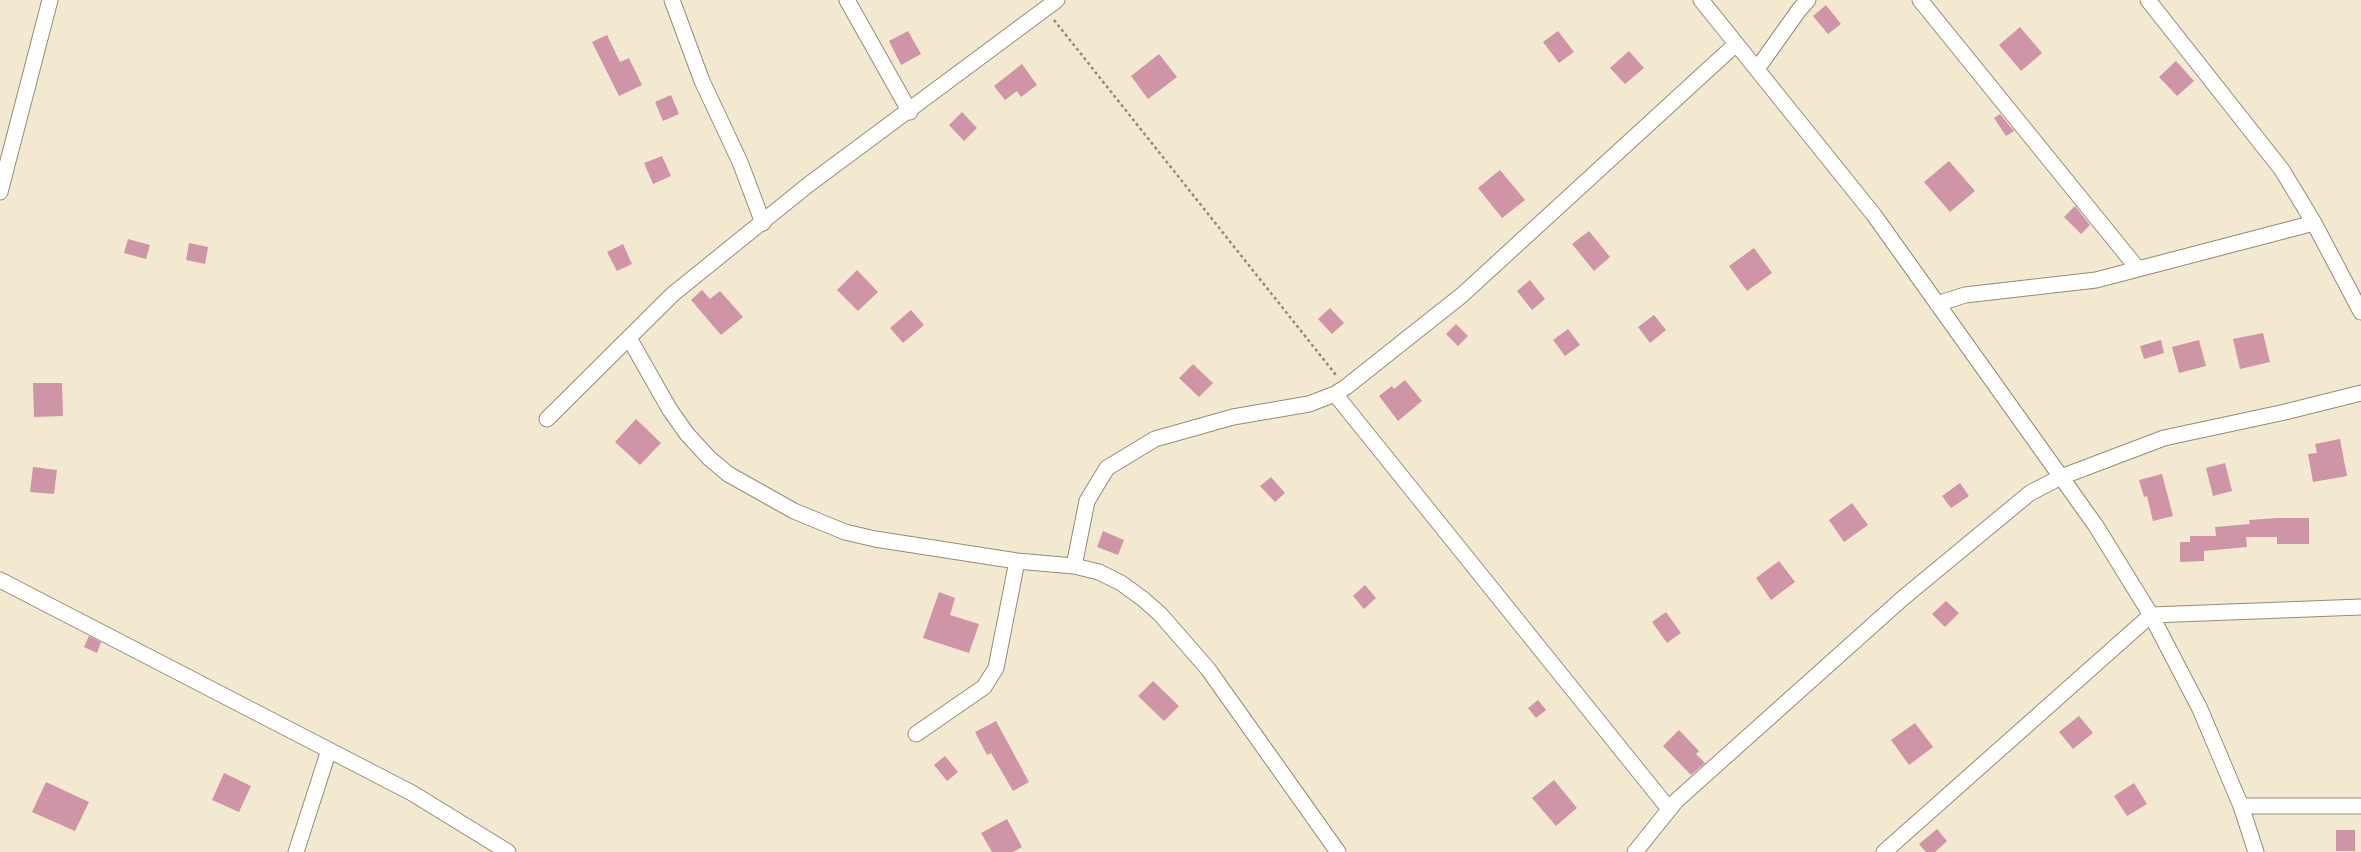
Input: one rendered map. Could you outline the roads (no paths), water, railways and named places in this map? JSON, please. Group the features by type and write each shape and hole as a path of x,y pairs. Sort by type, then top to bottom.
{"street":[{"path":"0,192 50,0"},
{"path":"672,0 702,81 740,162 763,223"},
{"path":"847,0 910,112"},
{"path":"547,420 673,294 763,223 808,185 910,112 1041,4 1057,0"},
{"path":"1701,0 1874,215 2104,539 2151,615 2200,709 2241,806 2256,852"},
{"path":"1757,69 1799,10 1808,0"},
{"path":"1920,0 2138,269"},
{"path":"2148,0 2282,170 2314,223 2361,312"},
{"path":"1074,566 1087,501 1107,468 1155,439 1233,417 1309,404 1340,390 1462,295 1736,44"},
{"path":"1937,304 1965,295 2096,280 2314,223"},
{"path":"629,338 687,434 708,458 728,474 794,511 845,532 1017,561 1074,566 1099,572 1121,583 1160,614 1208,669 1338,852"},
{"path":"1340,390 1669,809"},
{"path":"1635,852 1669,809 1903,598 2030,493 2061,477 2164,438 2285,412 2361,393"},
{"path":"916,734 984,687 991,679 996,668 1017,561"},
{"path":"0,580 412,793 508,852"},
{"path":"1884,852 2151,615 2361,607"},
{"path":"296,852 329,750"},
{"path":"2241,806 2361,806"}]}
